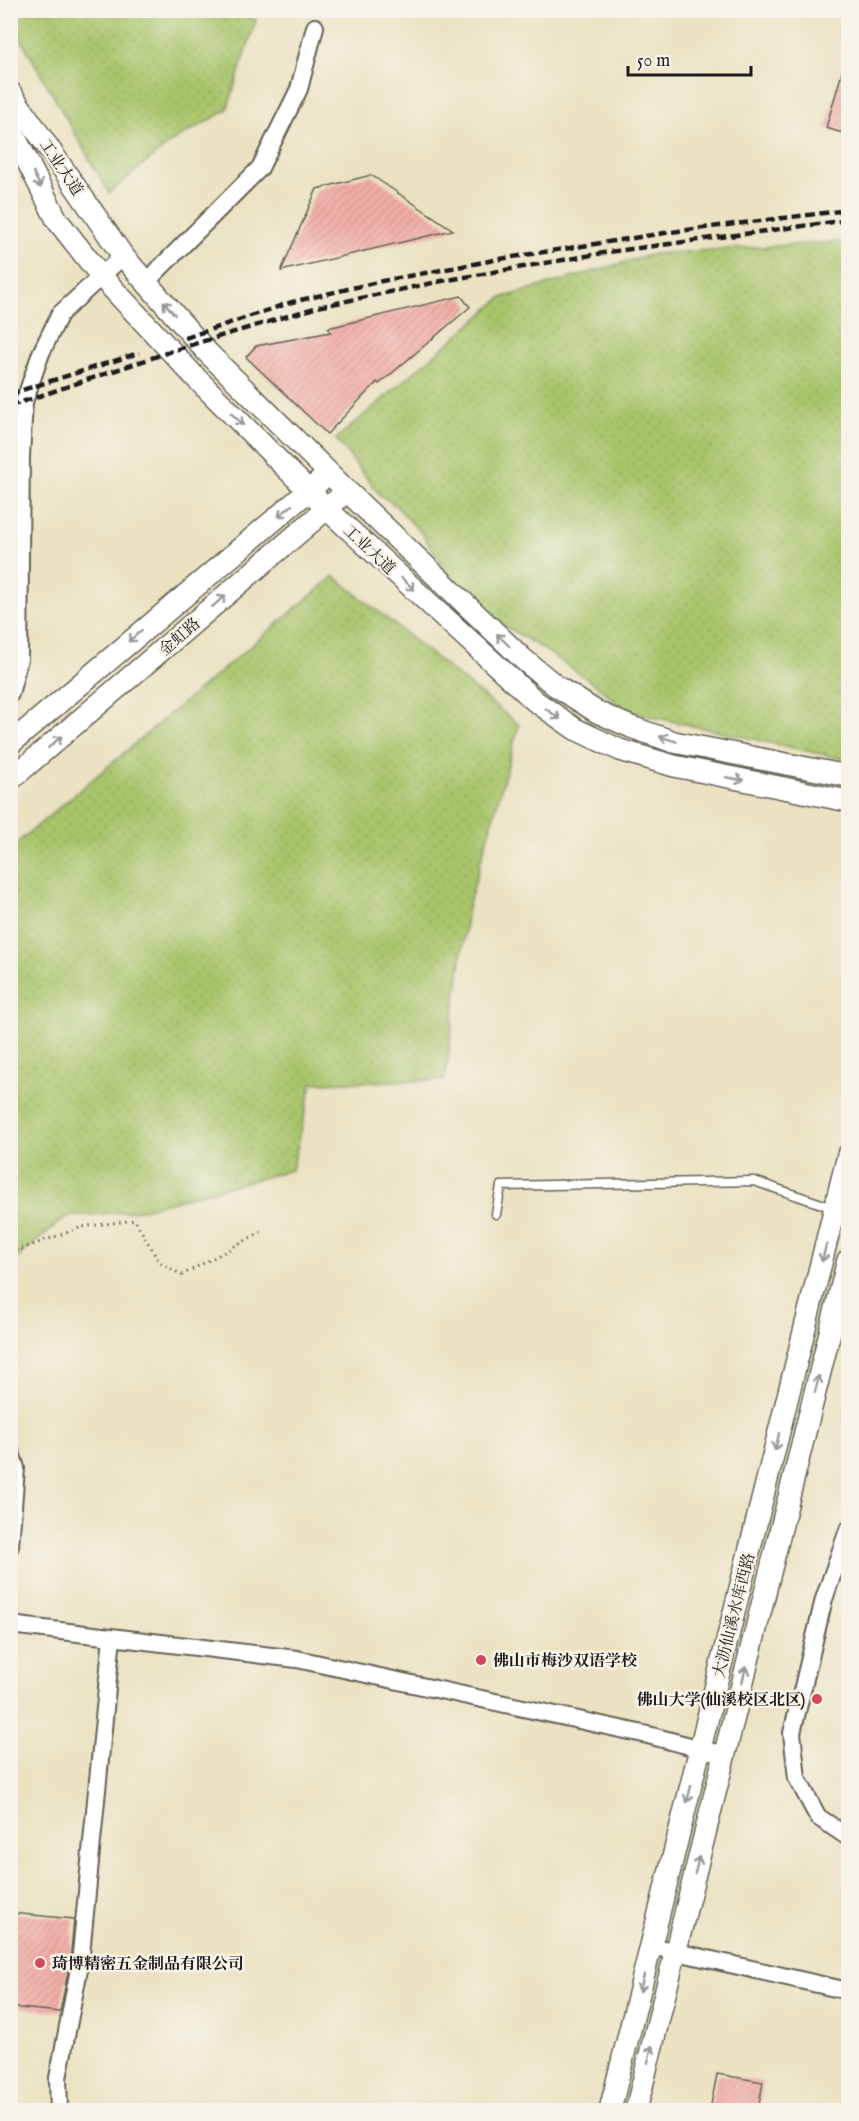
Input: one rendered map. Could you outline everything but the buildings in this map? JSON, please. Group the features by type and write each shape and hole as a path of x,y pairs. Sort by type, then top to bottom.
{"street":[{"path":"146,282 260,168 299,89 315,27"},
{"name":"工业大道","path":"10,92 123,256 207,352 347,491 523,659 556,686 597,712 631,728 674,742 849,776"},
{"name":"工业大道","path":"10,128 57,220 101,276 196,378 327,509 535,701 575,729 620,750 674,766 849,801"},
{"path":"10,694 19,659 21,456 24,402 41,353 60,314 123,256"},
{"name":"金虹路","path":"10,744 329,473"},
{"name":"金虹路","path":"10,780 347,491"},
{"name":"大沥仙溪水库西路","path":"610,2110 700,1749 842,1211 849,1155"},
{"path":"636,2110 849,1260"},
{"path":"10,1450 16,1468 10,1546"},
{"path":"849,1530 824,1599 792,1733 797,1778 818,1817 849,1837"},
{"path":"10,1625 297,1659 648,1735 724,1755"},
{"path":"59,2110 58,2078 80,1964 112,1637"},
{"path":"651,1946 849,1991"}],"lane":[{"path":"496,1214 501,1186 754,1181 842,1211"}],"path":[{"path":"10,1253 82,1227 135,1220 159,1262 182,1275 261,1232"}],"green space":[{"path":"238,10 256,20 227,110 171,142 109,193 19,36 13,11"},
{"path":"848,241 848,760 626,711 596,685 487,615 449,576 423,535 395,505 380,495 336,439 501,298 654,254"},
{"path":"334,576 519,725 468,907 445,1080 312,1083 292,1170 135,1211 66,1217 11,1263 11,848"}],"railway":[{"path":"185,338 292,302 382,281 500,259 671,232 848,210"},
{"path":"10,406 184,347 318,307 442,281 609,252 848,220"},
{"path":"10,394 139,353"}],"place":[{"name":"佛山市梅沙双语学校","path":"481,1660"},
{"name":"佛山大学(仙溪校区北区)","path":"817,1699"},
{"name":"琦博精密五金制品有限公司","path":"40,1963"}]}
